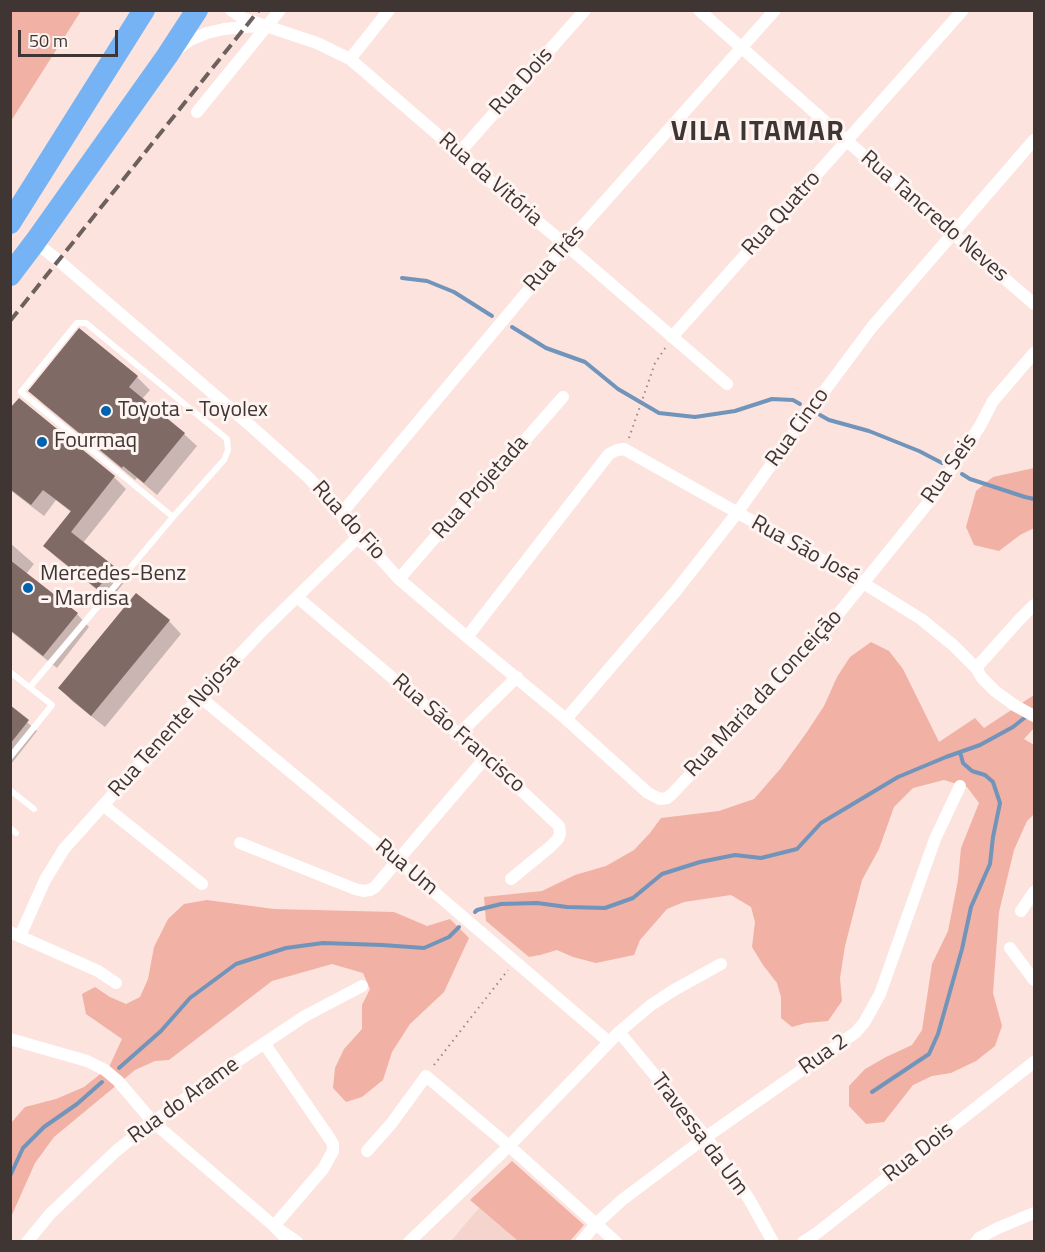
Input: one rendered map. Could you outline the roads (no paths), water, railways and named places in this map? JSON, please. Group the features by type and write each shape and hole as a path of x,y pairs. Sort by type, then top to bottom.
{"highway":[{"path":"10,223 144,10"},
{"path":"10,275 167,57 197,10"}],"street":[{"name":"Rua da Vitória","path":"231,10 242,18 317,43 350,59 727,384"},
{"path":"197,112 280,10"},
{"path":"350,59 389,10"},
{"name":"Rua Dois","path":"459,153 585,10"},
{"name":"Rua Tancredo Neves","path":"699,10 1035,304"},
{"name":"Rua Três","path":"341,514 566,245 775,10"},
{"name":"Rua Quatro","path":"672,337 963,10"},
{"name":"Rua da Vitória","path":"167,57 190,40 207,33 247,26 265,27"},
{"name":"Rua Cinco","path":"566,719 675,592 737,513 872,327 1035,140"},
{"name":"Rua do Fio","path":"35,242 309,478 341,514 357,538 399,579 566,719 648,793 660,799"},
{"name":"Rua Seis","path":"863,583 936,493 980,426 993,401 1035,353"},
{"name":"Rua Projetada","path":"399,579 477,489 519,447 563,397"},
{"name":"Rua São José","path":"467,637 609,453 624,449 863,583 921,619 953,645 995,691 1031,715"},
{"name":"Rua Tenente Nojosa","path":"116,982 98,971 15,934 64,849 261,632 357,538"},
{"name":"Rua Maria da Conceição","path":"660,799 672,794 818,639 863,583"},
{"name":"Rua São Francisco","path":"297,597 459,733 554,821 560,830 558,839 511,879"},
{"path":"976,668 1018,620 1035,605"},
{"path":"459,733 517,678"},
{"name":"Rua Um","path":"200,697 398,861 609,1042"},
{"path":"240,843 363,891 369,890 375,887 398,861 486,757"},
{"name":"Rua 2","path":"581,1242 597,1223 622,1200 706,1137 855,1033 864,1023 880,994 935,839 960,786"},
{"path":"104,805 202,884"},
{"path":"1021,911 1034,895"},
{"path":"1010,948 1035,980"},
{"path":"409,1242 509,1146 619,1032 651,1005 721,964"},
{"name":"Rua do Arame","path":"27,1242 50,1214 116,1151 153,1122 264,1042 305,1016 362,986"},
{"name":"Travessa da Um","path":"619,1032 706,1137 748,1199 773,1242"},
{"path":"10,1039 87,1061 105,1070 118,1081 153,1122 274,1226 297,1242"},
{"path":"264,1042 330,1139 333,1151 323,1169 274,1226"},
{"name":"Rua Dois","path":"803,1242 821,1237 1035,1062"},
{"path":"367,1151 391,1124 426,1076 509,1146 616,1242"},
{"path":"976,1242 998,1228 1035,1213"},
{"path":"274,1226 289,1242"}],"lane":[{"path":"30,687 224,460 228,450 227,439 86,323 77,323 21,392 173,517"},
{"path":"10,672 52,705 10,757"},
{"path":"10,790 34,809"}],"waterway":[{"path":"402,278 427,281 454,292 492,316"},
{"path":"512,327 546,348 585,362 618,389 659,413 695,417 735,411 772,399 793,400 800,404"},
{"path":"820,415 829,420 869,431 942,463"},
{"path":"962,474 970,479 1034,499"},
{"path":"475,912 501,904 537,903 605,908 633,898 662,874 700,862 735,855 761,858 797,849 821,823 898,777 980,745 1013,727 1028,715"},
{"path":"872,1092 929,1054 938,1034 962,949 971,907 990,864 1000,803 993,782 985,775 972,771 963,763 960,752"},
{"path":"119,1068 161,1031 190,998 236,964 286,948 323,943 424,948 449,937 459,927"},
{"path":"10,1176 23,1148 44,1127 77,1104 102,1082"}],"railway":[{"path":"10,321 259,10"}],"place":[{"name":"Toyota - Toyolex","path":"106,411"},
{"name":"Fourmaq","path":"42,442"},
{"name":"Mercedes-Benz - Mardisa","path":"28,588"}],"district":[{"name":"VILA ITAMAR","path":"758,133"}]}
